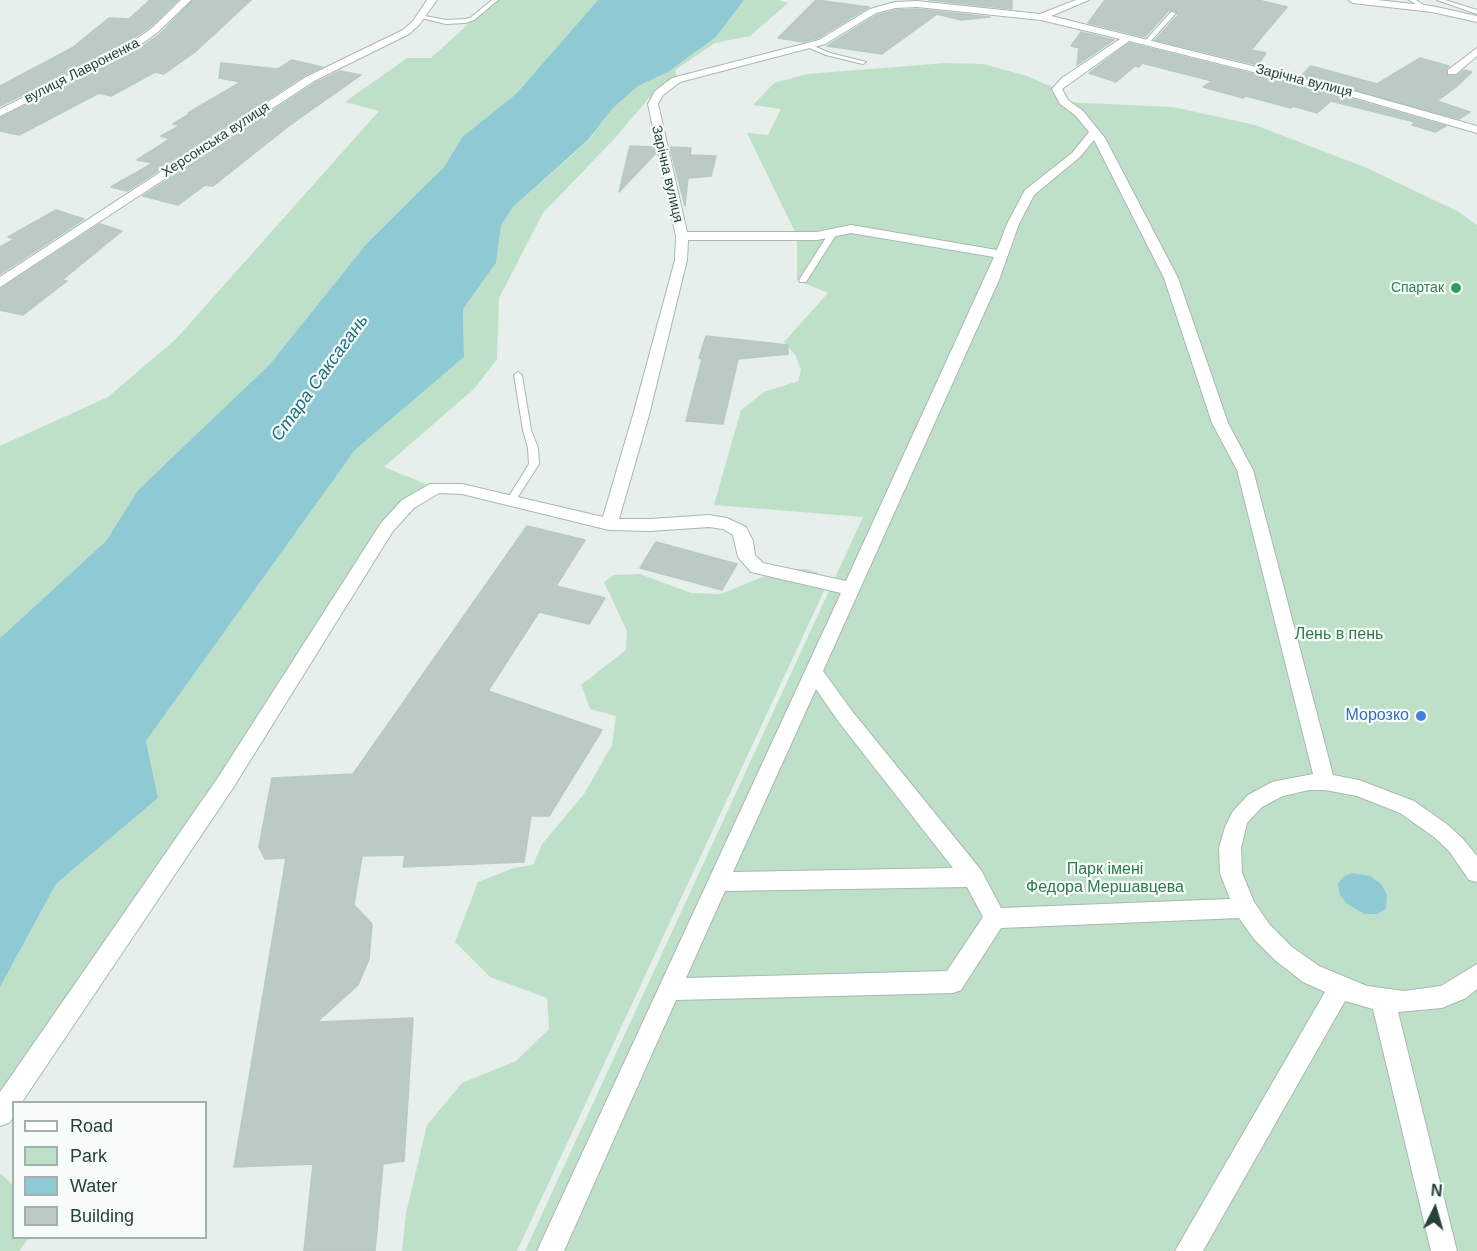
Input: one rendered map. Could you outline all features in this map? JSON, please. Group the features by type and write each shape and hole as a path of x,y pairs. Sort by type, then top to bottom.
{"street":[{"name":"вулиця Лавроненка","path":"0,113 130,48 155,30 186,0"},
{"name":"Херсонська вулиця","path":"0,283 272,103 310,80 406,32 432,0"},
{"name":"Зарічна вулиця","path":"906,0 917,4"},
{"path":"1041,17 1084,0"},
{"path":"1354,0 1424,8 1477,19"},
{"name":"Зарічна вулиця","path":"609,524 663,334 681,261 682,236 653,104 659,93 687,75 822,42 873,11 895,5 917,4 1041,17 1373,99 1477,130"},
{"path":"1129,37 1066,80 1057,89 1064,102 1079,114 1095,132 1171,278 1220,423 1245,470 1325,782"},
{"path":"1452,72 1477,51"},
{"path":"550,1251 992,280 1013,224 1029,193 1076,155 1095,132"},
{"path":"682,236 831,235 851,230 1001,254"},
{"path":"0,1114 226,783 387,527 408,504 436,488 462,489 609,524 650,525 709,521 727,524 740,531 745,541 747,557 757,568 852,589"},
{"path":"814,672 852,726 973,877 995,918"},
{"path":"1477,873 1456,845 1441,831 1407,807 1359,788 1325,782 1309,782 1279,788 1255,801 1240,817 1231,837 1229,861 1234,886 1245,908 1262,932 1284,954 1311,974 1340,988 1383,1000 1424,1001 1458,990 1477,975"},
{"path":"718,882 973,877"},
{"path":"995,918 1245,908"},
{"path":"669,989 953,982 995,918"},
{"path":"1188,1251 1340,988"},
{"path":"1383,1000 1444,1251"}],"lane":[{"path":"420,17 446,22 465,21 472,19 495,0"},
{"path":"1412,0 1424,8"},
{"path":"1440,0 1477,12"},
{"path":"1147,42 1173,13"},
{"path":"809,46 828,54 864,62"},
{"path":"803,280 831,235"},
{"path":"511,501 534,464 533,448 527,430 518,375"}],"green space":[{"path":"495,0 598,0 516,94 462,137 444,167 367,243 270,364 138,490 106,541 0,638 0,446 108,397 176,339 379,111 345,102 407,58 431,58"},
{"path":"744,0 778,0 788,3 750,36 715,43 675,70 678,80 649,98 615,138 543,213 499,298 497,359 475,388 384,467 436,488 408,504 0,1114 0,987 56,884 158,798 146,741 355,450 464,357 463,309 496,263 501,226 513,207 588,141 613,108 638,86 668,72 716,37"},
{"name":"Парк імені Федора Мершавцева","path":"946,63 983,64 1027,76 1057,89 1065,102 1173,107 1255,125 1367,168 1459,212 1477,225 1477,1251 525,1251 863,517 714,505 741,410 764,392 798,381 801,370 796,356 784,342 828,293 797,280 797,236 747,133 768,135 781,109 753,105 774,83 807,74"},
{"path":"782,569 805,569 817,572 824,591 517,1251 402,1251 406,1213 427,1125 462,1083 516,1061 549,1029 547,998 490,977 455,942 478,882 514,868 533,865 542,844 584,794 612,745 616,716 590,709 581,685 626,650 627,631 604,582 614,575 640,574 691,593 721,594"},
{"path":"0,1173 12,1184 12,1239 28,1239 19,1251 0,1251"}],"water":[{"name":"Стара Саксагань","path":"598,0 744,0 716,37 668,72 638,86 613,108 588,140 513,207 501,226 496,263 463,309 464,357 355,450 146,741 158,798 56,884 0,987 0,638 106,541 138,490 270,364 367,243 444,167 462,137 516,94"},
{"path":"1352,873 1370,876 1381,884 1387,895 1386,908 1378,914 1365,914 1347,904 1340,895 1338,884 1343,877"}],"building":[{"path":"150,0 178,0 151,26 126,44 0,106 0,86 72,48 109,18 129,19"},
{"path":"193,0 251,0 195,52 164,74 155,72 111,96 99,93 19,135 0,131 0,118 134,52 160,34"},
{"path":"816,0 869,7 818,38 803,42 778,38"},
{"path":"929,0 1012,0 1012,9"},
{"path":"1105,0 1258,0 1287,7 1251,50 1266,53 1258,65 1155,40 1178,15 1176,11 1169,10 1145,37 1088,23"},
{"path":"917,9 990,17 961,20 937,14 882,54 827,46 877,15 896,10"},
{"path":"1081,32 1114,40 1077,65 1079,48 1071,46"},
{"path":"1129,43 1348,98 1446,126 1435,132 1412,125 1415,122 1331,101 1317,113 1293,106 1291,108 1203,87 1212,81 1142,63 1116,82 1089,73"},
{"path":"1420,58 1449,66 1446,70 1448,76 1457,76 1464,70 1472,72 1437,101 1470,112 1459,119 1301,76 1311,66 1377,84"},
{"path":"292,60 322,67 305,75 127,191 111,187 153,163 137,160 170,139 161,136 181,125 173,124 241,82 219,78 221,63 278,69"},
{"path":"340,71 361,75 290,125 213,186 205,185 178,205 143,196 315,83"},
{"path":"630,146 655,147 656,153 619,192"},
{"path":"670,147 691,148 690,155 716,156 711,176 688,178 685,206"},
{"path":"56,210 84,219 0,274 0,247 14,239 8,237"},
{"path":"100,224 122,231 62,280 67,281 23,315 0,310 0,289"},
{"path":"706,336 788,345 788,354 738,359 723,424 686,421"},
{"path":"527,526 585,540 556,586 605,598 589,624 539,612 488,691 602,730 549,816 531,816 524,862 403,867 405,855 362,856 354,905 372,924 369,959 358,985 317,1022 413,1018 404,1161 383,1164 375,1251 304,1251 313,1164 234,1167 286,858 265,859 259,847 272,778 353,774"},
{"path":"656,542 737,564 722,590 640,568"}],"place":[{"name":"Спартак","path":"1456,288"},
{"name":"Морозко","path":"1421,716"}],"park label":[{"name":"Лень в пень","path":"1339,635"}]}
